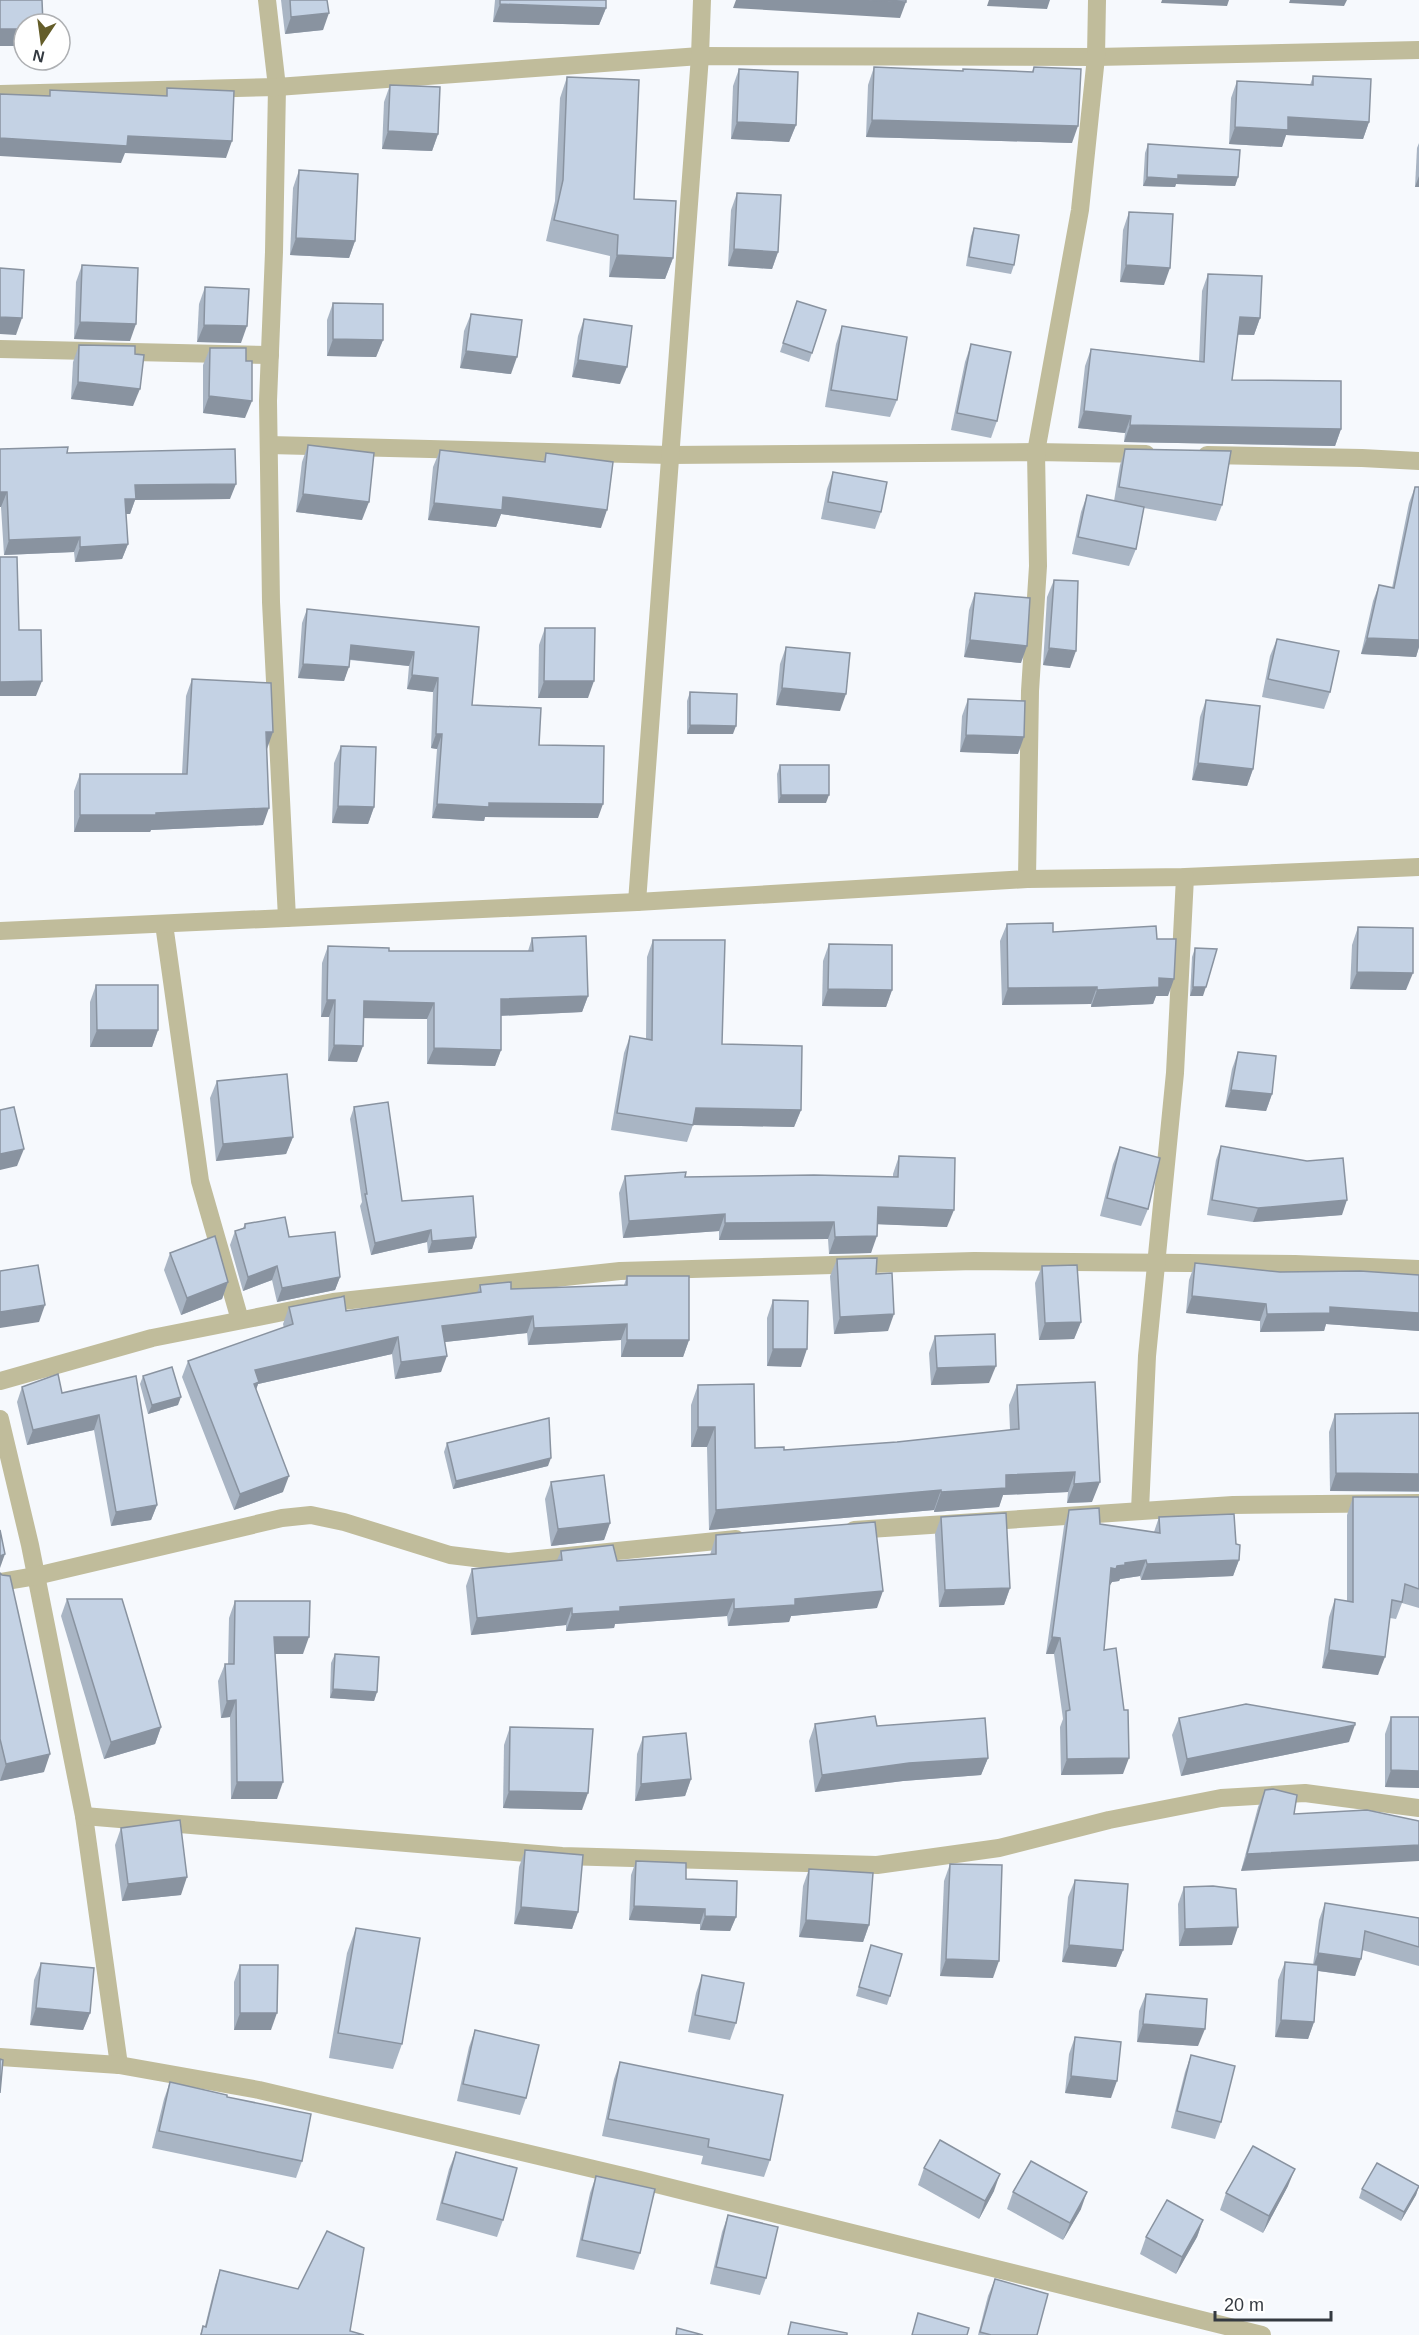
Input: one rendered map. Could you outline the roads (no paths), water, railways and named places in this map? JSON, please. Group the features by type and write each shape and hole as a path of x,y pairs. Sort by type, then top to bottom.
{"street":[{"path":"267,0 278,87 270,355 271,602 287,918"},
{"path":"637,902 700,56 702,0"},
{"path":"1027,879 1030,691 1038,566 1036,452 1080,210 1096,57 1097,0"},
{"path":"0,94 278,87 700,56 1096,57 1419,50"},
{"path":"0,349 270,355"},
{"path":"269,445 669,455 1036,452 1164,454"},
{"path":"1187,455 1419,461"},
{"path":"0,931 637,902 1027,879 1185,877 1419,867"},
{"path":"1140,1510 1147,1356 1175,1073 1185,877"},
{"path":"164,924 200,1181 240,1320"},
{"path":"0,1381 153,1338 333,1302 620,1271 974,1261 1156,1262 1419,1269"},
{"path":"0,1419 36,1576 84,1816 119,2065"},
{"path":"841,1531 1233,1505 1419,1503"},
{"path":"0,1582 36,1576 282,1518 310,1515 344,1522 450,1555 508,1562 758,1537"},
{"path":"84,1816 562,1856 877,1865 999,1848 1109,1820 1221,1798 1305,1793 1419,1808"},
{"path":"0,2057 119,2065 282,2095 628,2177 1262,2335"}]}
